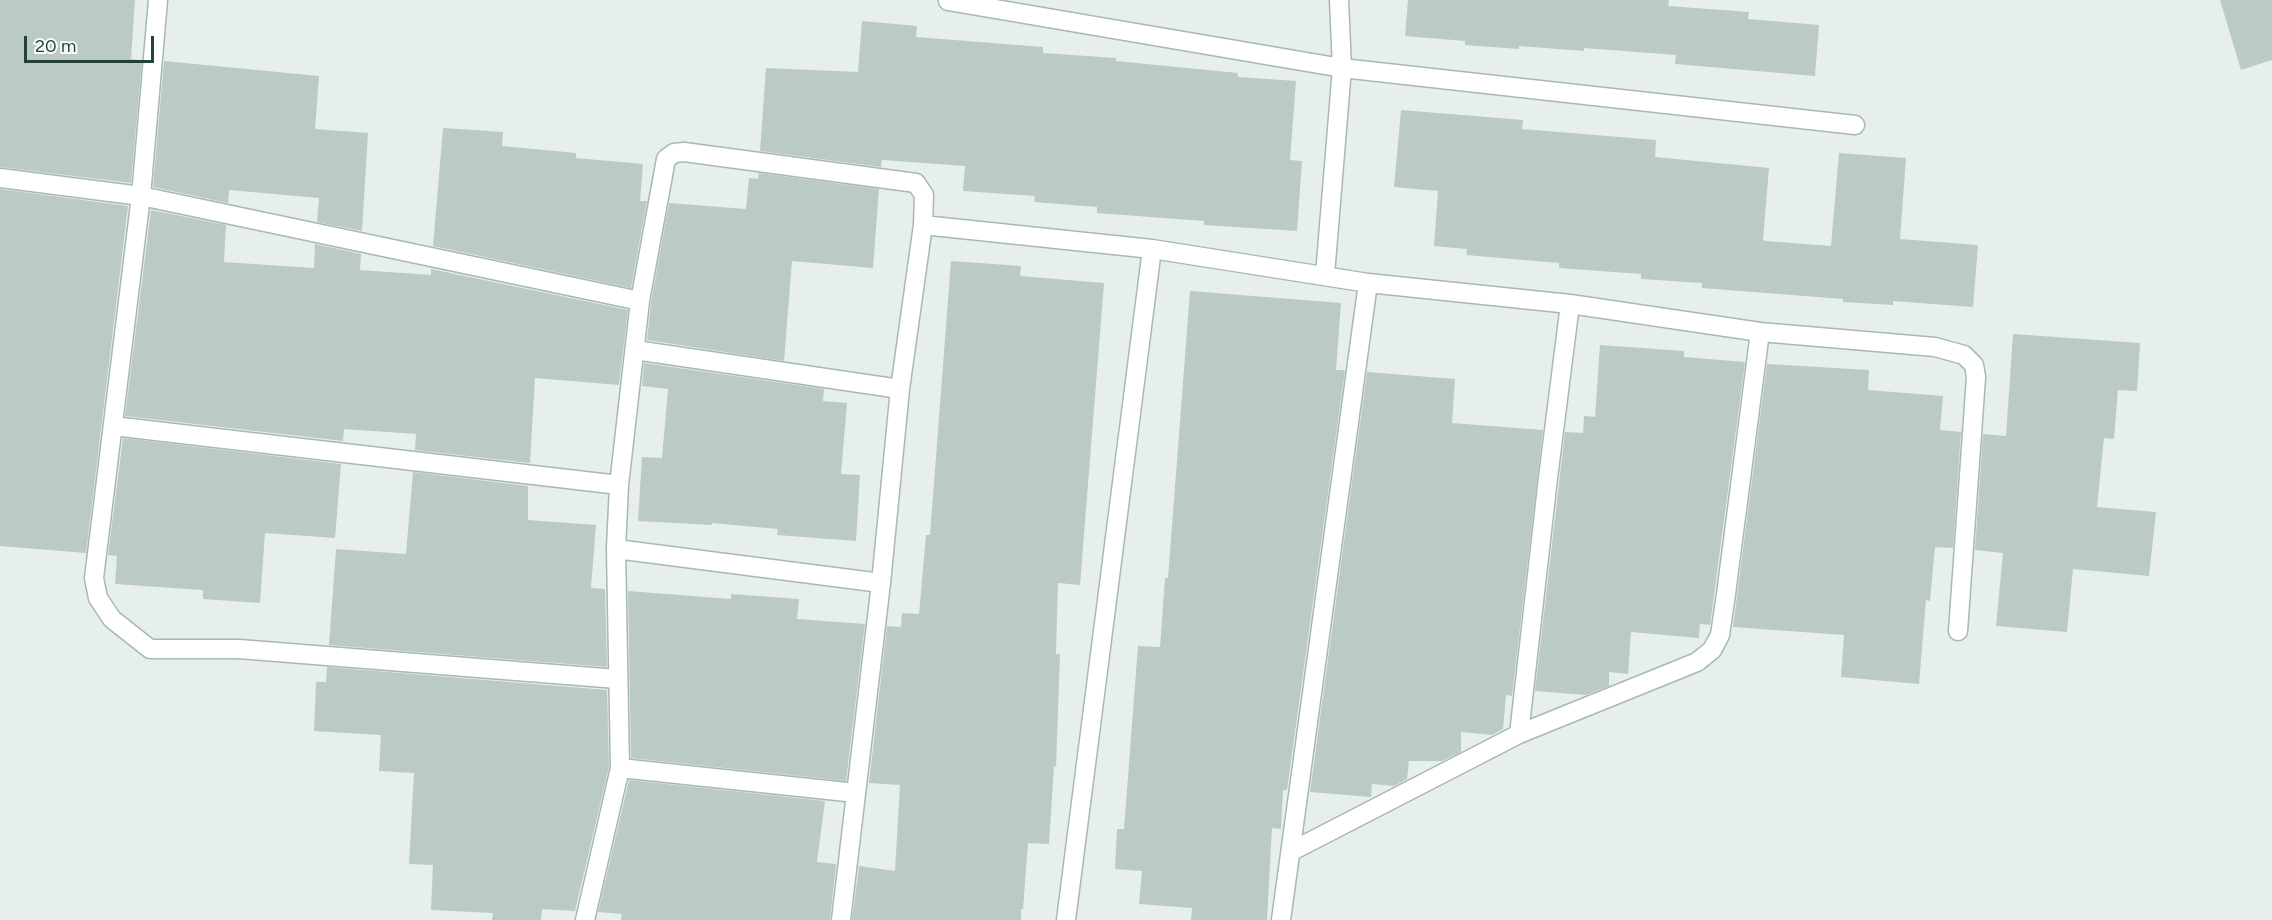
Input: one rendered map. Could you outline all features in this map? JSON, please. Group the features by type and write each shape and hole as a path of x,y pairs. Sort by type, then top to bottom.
{"street":[{"path":"158,0 141,196 94,578 98,598 112,619 150,648 239,649 618,679"},
{"path":"1325,275 1342,68 1339,0"},
{"path":"948,1 1342,68 1855,125"},
{"path":"585,920 620,768 616,549 619,485 640,301 666,159 674,153 684,152 916,183 924,195 923,225 900,389 881,583 841,920"},
{"path":"0,178 141,196 640,301"},
{"path":"923,225 1152,249 1368,283 1570,304 1760,332 1935,347 1964,355 1974,365 1976,377 1958,632"},
{"path":"1066,920 1152,249"},
{"path":"1281,920 1368,283"},
{"path":"1519,734 1570,304"},
{"path":"1292,851 1519,734 1697,662 1712,650 1720,635 1760,332"},
{"path":"635,350 900,389"},
{"path":"113,426 619,485"},
{"path":"616,549 881,583"},
{"path":"620,768 856,793"}],"building":[{"path":"0,0 135,0 131,59 142,60 131,183 0,167"},
{"path":"1408,0 1669,0 1668,6 1749,12 1748,19 1819,25 1815,76 1675,64 1676,55 1584,48 1584,51 1519,46 1519,49 1465,45 1465,41 1405,36"},
{"path":"2220,0 2272,0 2272,60 2241,70"},
{"path":"862,21 917,26 916,37 1043,47 1043,53 1116,58 1116,61 1238,73 1238,77 1296,81 1290,160 1302,161 1297,231 1204,225 1204,221 1097,213 1097,207 1034,202 1035,196 963,191 965,166 882,160 881,167 760,151 766,68 858,72"},
{"path":"164,61 319,76 315,129 368,133 362,231 317,222 319,198 229,190 228,203 153,187"},
{"path":"1401,110 1523,120 1522,129 1656,140 1655,157 1769,168 1763,240 1766,241 1831,246 1839,153 1906,158 1900,239 1978,245 1973,307 1893,301 1893,305 1843,302 1843,299 1702,288 1702,283 1641,279 1641,274 1559,268 1559,263 1466,255 1467,249 1434,246 1438,191 1394,187"},
{"path":"443,128 503,132 502,146 576,153 576,158 643,164 640,201 647,201 631,288 433,246"},
{"path":"759,173 879,189 873,268 792,261 784,361 647,340 651,303 669,203 746,209 749,178 758,179"},
{"path":"0,189 128,206 86,553 0,546"},
{"path":"151,210 226,225 224,262 314,268 315,244 361,254 360,270 431,275 431,269 628,310 619,385 535,378 530,463 415,450 416,434 344,429 343,441 125,416"},
{"path":"951,261 1021,266 1020,276 1104,283 1080,585 1058,583 1056,654 1060,654 1056,767 1054,766 1049,844 1028,843 1021,920 852,920 859,866 895,871 900,785 869,783 887,626 901,627 902,613 919,614 926,535 930,535"},
{"path":"1190,291 1341,303 1336,370 1345,370 1287,790 1283,790 1281,829 1272,828 1267,920 1191,920 1192,908 1139,904 1142,871 1115,869 1117,829 1124,829 1138,646 1160,647 1165,578 1168,578"},
{"path":"2013,334 2140,343 2137,391 2118,390 2114,439 2104,438 2097,507 2156,512 2149,576 2073,569 2067,632 1996,626 2003,553 1975,550 1983,434 2006,436"},
{"path":"1600,345 1684,351 1684,357 1745,362 1710,625 1700,624 1699,638 1631,632 1628,674 1609,672 1609,686 1586,695 1535,691 1565,432 1583,433 1584,416 1595,417"},
{"path":"644,363 824,389 823,401 847,403 841,474 860,475 856,541 777,535 778,529 712,523 712,525 638,521 642,457 662,458 668,389 642,386"},
{"path":"1767,364 1869,370 1868,390 1943,396 1940,430 1961,432 1953,548 1935,547 1930,601 1926,600 1919,684 1841,677 1844,635 1733,627"},
{"path":"1367,372 1455,379 1452,423 1543,430 1512,696 1506,695 1503,729 1492,735 1461,732 1461,752 1442,761 1409,761 1407,779 1394,786 1372,784 1371,797 1310,792"},
{"path":"123,438 341,464 335,538 265,533 260,603 203,599 203,590 115,584 117,556 108,555"},
{"path":"413,472 528,486 528,520 596,525 591,588 605,589 607,667 329,645 336,549 406,554"},
{"path":"628,591 731,599 731,594 799,599 797,619 865,624 846,781 631,758"},
{"path":"327,667 607,690 609,767 575,911 542,909 541,920 492,920 493,913 431,910 433,865 409,864 414,773 379,771 381,735 314,731 316,682 326,682"},
{"path":"629,780 825,801 817,862 836,864 830,920 621,920 622,914 598,912"}]}
